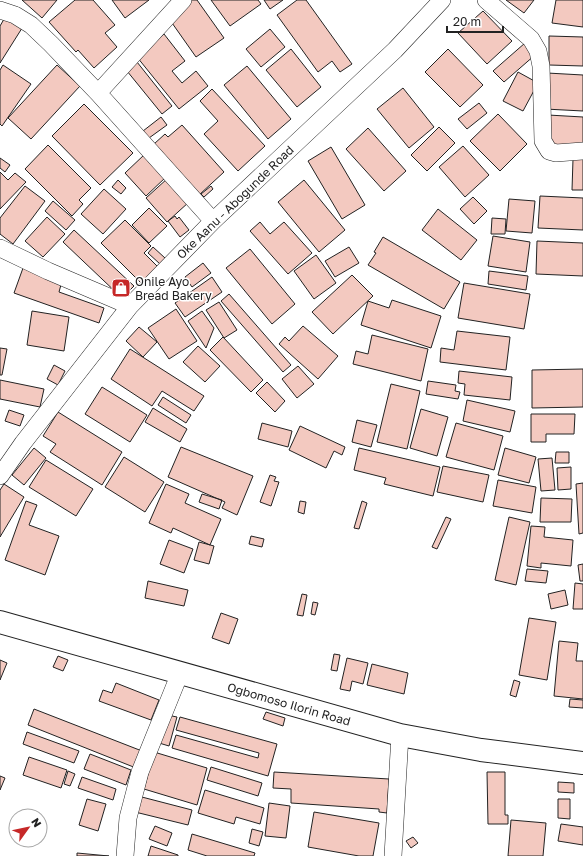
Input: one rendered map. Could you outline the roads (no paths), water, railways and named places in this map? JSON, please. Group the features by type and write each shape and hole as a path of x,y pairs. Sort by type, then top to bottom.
{"highway":[{"name":"Ogbomoso Ilorin Road","path":"0,622 400,735 481,750 583,763"}],"street":[{"path":"98,93 183,0"},
{"name":"Oke Aanu - Abogunde Road","path":"0,476 23,443 130,306 213,222 395,50 442,0"},
{"path":"486,0 531,39 538,51 541,66 544,141 549,151 556,153 583,151"},
{"path":"0,10 15,15 32,26 51,44 98,93 213,222"},
{"path":"0,248 48,271 130,306"},
{"path":"125,856 128,818 140,772 180,673"},
{"path":"394,856 400,735"}],"place":[{"name":"Onile Ayo Bread Bakery","path":"121,288"}]}
